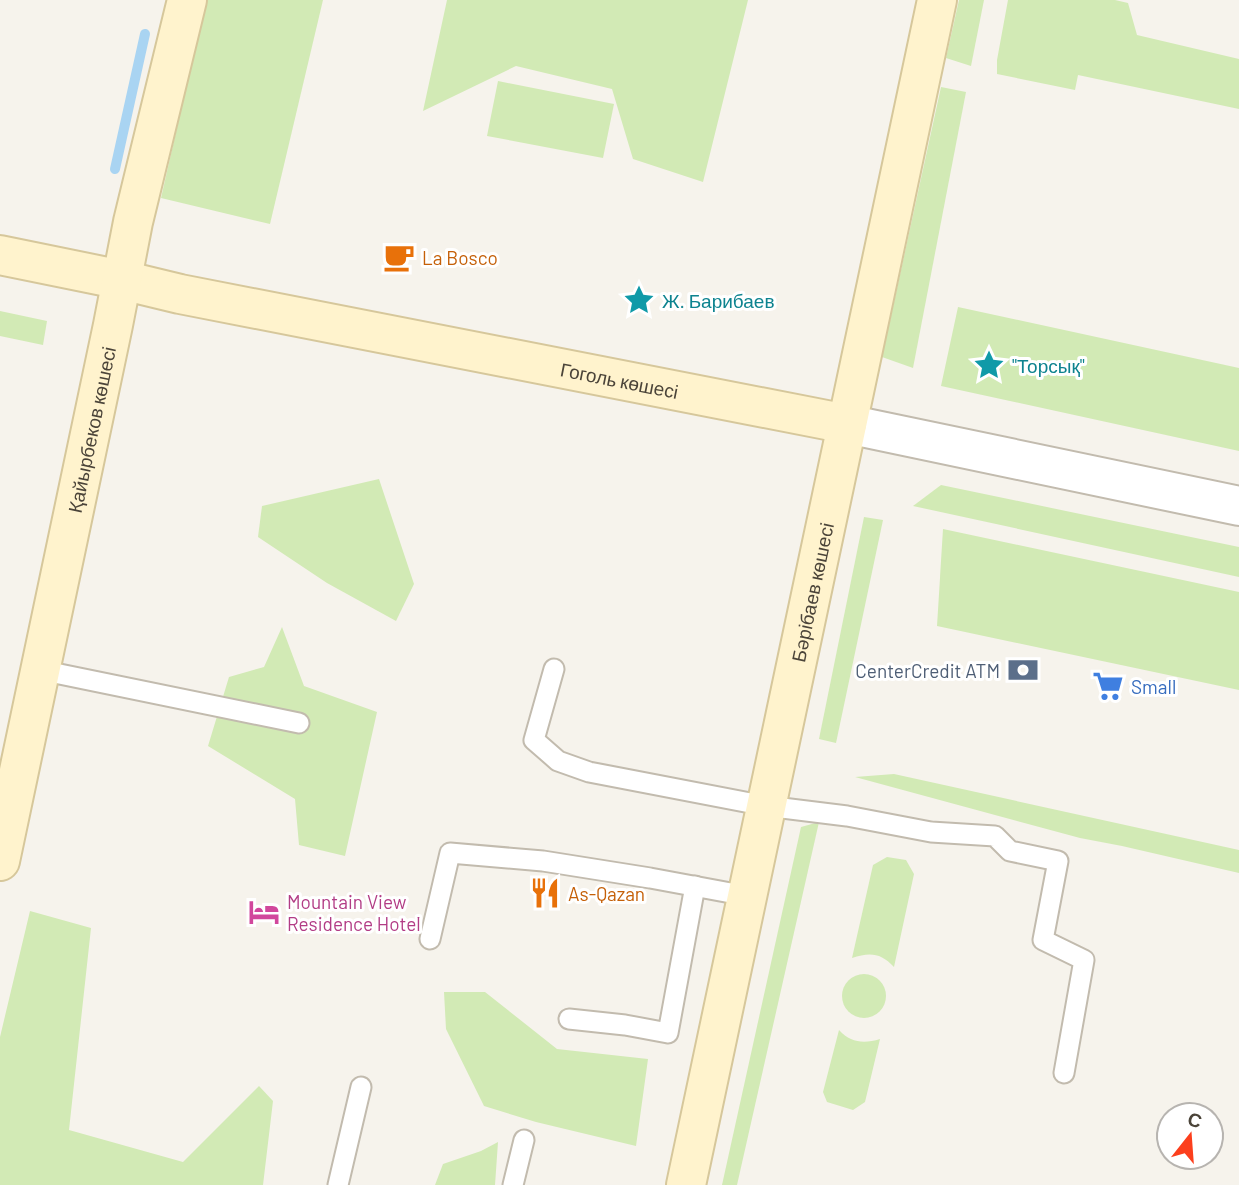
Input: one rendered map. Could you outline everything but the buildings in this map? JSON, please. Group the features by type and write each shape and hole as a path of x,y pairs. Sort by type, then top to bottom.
{"street":[{"name":"Қайырбеков көшесі","path":"0,861 133,222 187,0"},
{"name":"Бәрібаев көшесі","path":"686,1185 937,0"},
{"name":"Гоголь көшесі","path":"0,255 180,294 847,424 1239,506"}],"lane":[{"path":"554,669 534,740 558,761 589,772 766,806 847,816 931,832 995,836 1010,851 1058,861 1043,940 1084,960 1064,1073"},
{"path":"40,670 299,723"},
{"path":"430,939 450,853 543,861 747,896"},
{"path":"569,1019 668,1033 695,886"},
{"path":"338,1185 360,1087"},
{"path":"514,1185 524,1140"}],"green space":[{"path":"206,0 323,0 270,224 161,198"},
{"path":"447,0 748,0 703,182 633,159 612,89 516,66 423,111"},
{"path":"959,0 984,0 971,66 946,58"},
{"path":"1008,0 1115,0 1128,3 1137,35 1239,59 1239,109 1078,75 1075,90 997,74"},
{"path":"498,81 614,104 603,158 487,136"},
{"path":"941,87 966,92 913,368 882,357"},
{"path":"958,307 1239,368 1239,451 941,386"},
{"path":"0,311 47,321 43,345 0,336"},
{"path":"379,479 414,584 396,621 327,583 258,537 262,506"},
{"path":"941,485 1239,547 1239,577 913,506"},
{"path":"864,517 883,520 836,743 819,739"},
{"path":"943,529 1239,592 1239,690 937,626"},
{"path":"282,627 304,686 377,712 345,856 299,845 295,799 208,746 229,677 264,667"},
{"path":"894,774 1239,850 1239,873 1080,838 855,777"},
{"path":"819,822 737,1185 722,1185 801,827"},
{"path":"887,857 906,860 914,874 894,967 875,955 852,958 873,865"},
{"path":"30,911 91,928 69,1130 183,1162 259,1086 273,1101 263,1185 0,1185 0,1037"},
{"path":"864,974 879,981 886,996 879,1011 864,1018 849,1011 842,996 849,981"},
{"path":"444,992 485,992 557,1049 648,1059 636,1146 536,1122 484,1106 446,1029"},
{"path":"839,1030 848,1038 858,1041 880,1039 865,1102 853,1110 827,1102 823,1092"},
{"path":"498,1142 495,1185 435,1185 443,1164"}],"waterway":[{"path":"115,169 145,34"}],"place":[{"name":"La Bosco","path":"399,257"},
{"name":"Ж. Барибаев","path":"639,300"},
{"name":"\"Торсық\"","path":"989,365"},
{"name":"CenterCredit ATM","path":"1023,670"},
{"name":"Small","path":"1108,686"},
{"name":"As-Qazan","path":"545,893"},
{"name":"Mountain View Residence Hotel","path":"264,912"}]}
